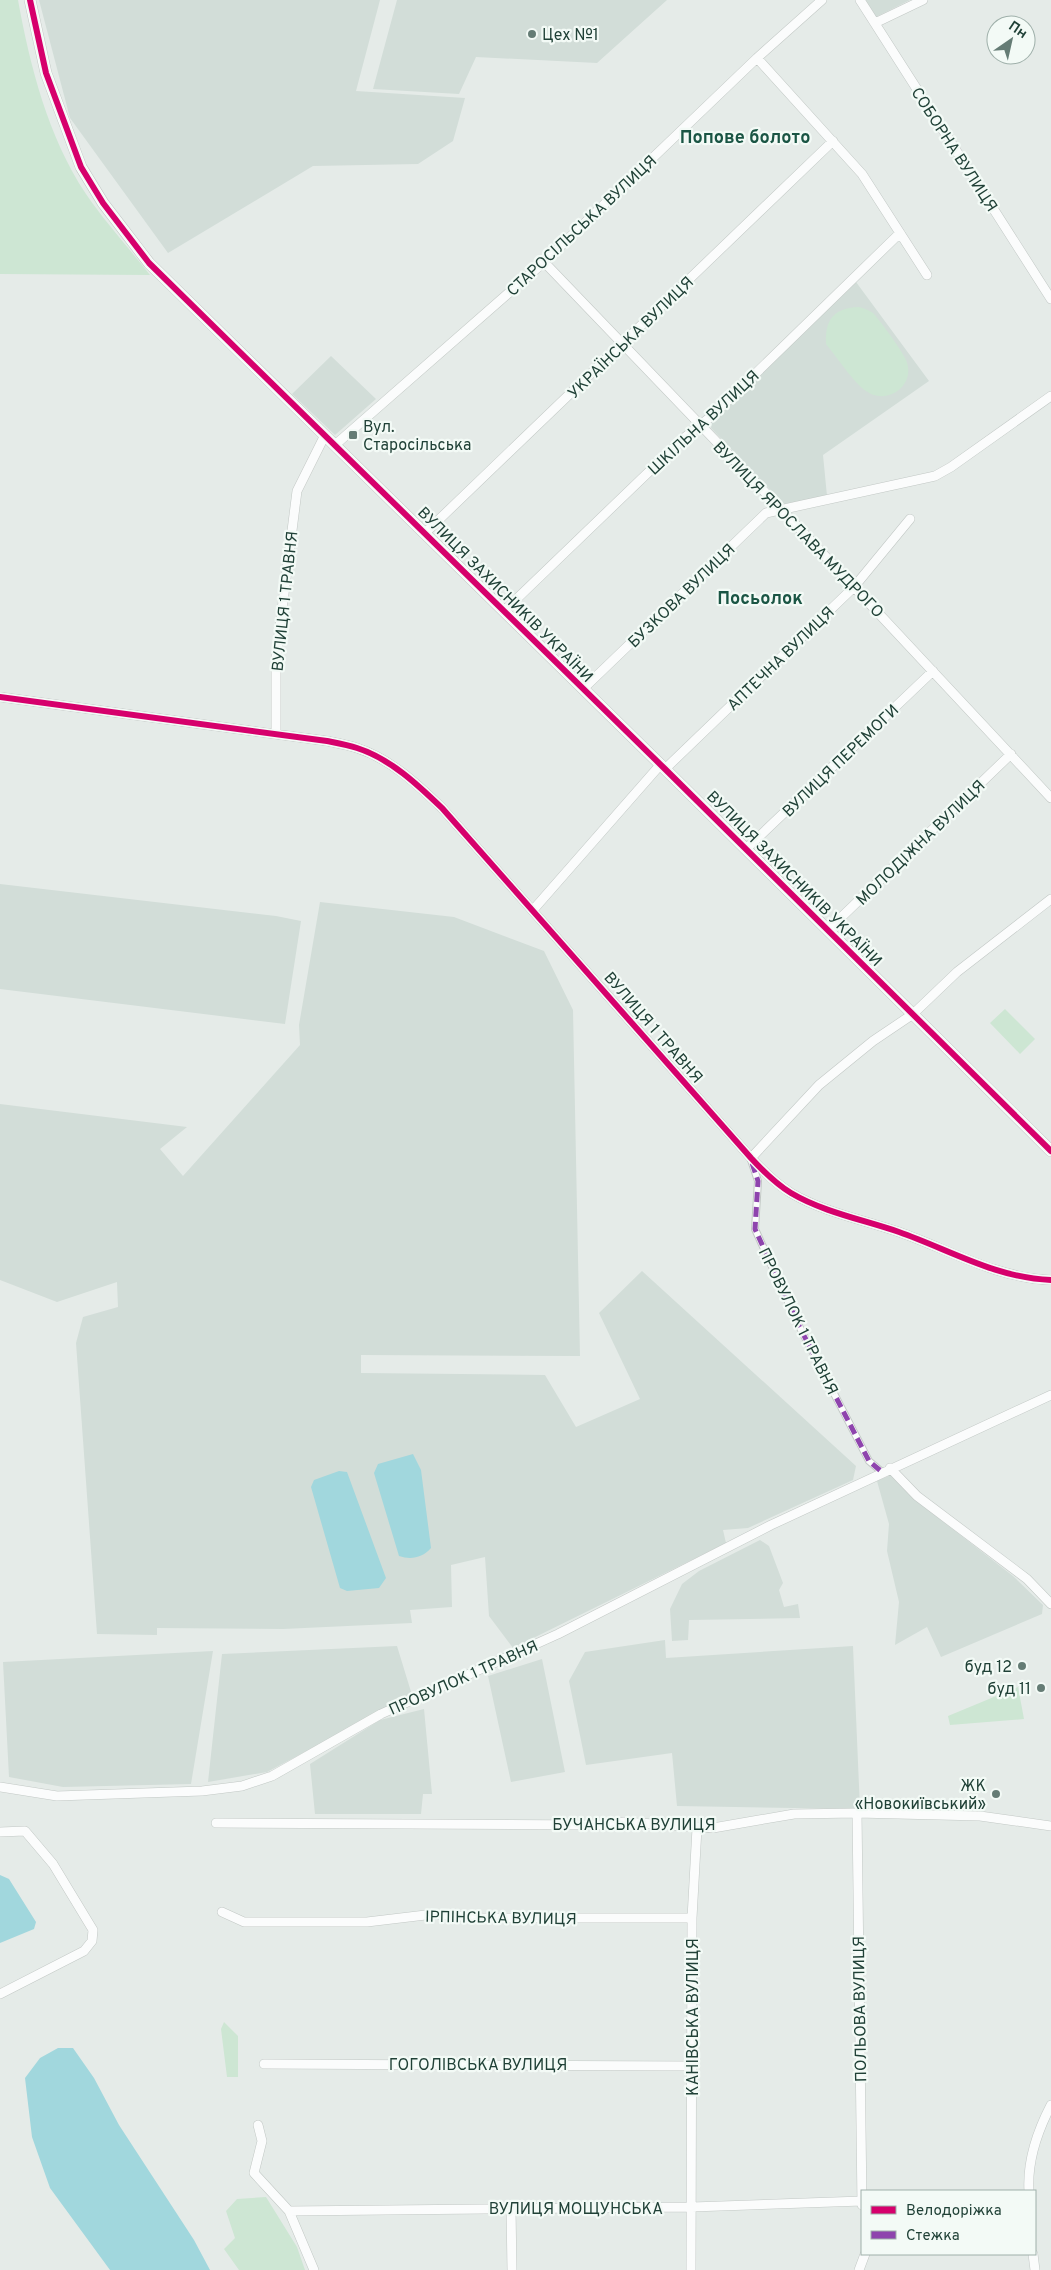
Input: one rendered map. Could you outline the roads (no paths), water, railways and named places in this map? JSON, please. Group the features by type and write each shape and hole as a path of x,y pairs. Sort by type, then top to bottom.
{"street":[{"path":"30,0 46,73 81,166 103,202 149,262 335,445"},
{"name":"СТАРОСІЛЬСЬКА ВУЛИЦЯ","path":"335,445 544,262 756,58 822,0"},
{"name":"СОБОРНА ВУЛИЦЯ","path":"860,0 1051,299"},
{"path":"874,23 923,0"},
{"path":"756,58 862,174 928,275"},
{"name":"УКРАЇНСЬКА ВУЛИЦЯ","path":"425,533 833,141"},
{"name":"ШКІЛЬНА ВУЛИЦЯ","path":"504,611 684,438 700,426 805,326 900,233"},
{"name":"ВУЛИЦЯ ЯРОСЛАВА МУДРОГО","path":"544,262 854,587 1051,798"},
{"name":"БУЗКОВА ВУЛИЦЯ","path":"583,689 766,513 935,476 951,467 1051,396"},
{"name":"ВУЛИЦЯ 1 ТРАВНЯ","path":"325,435 297,491 276,657 276,734 327,741 359,748 392,766 417,784 442,808 750,1158 775,1182 806,1201 901,1233 980,1266 1018,1277 1051,1280"},
{"name":"ВУЛИЦЯ ЗАХИСНИКІВ УКРАЇНИ","path":"335,445 1051,1151"},
{"name":"АПТЕЧНА ВУЛИЦЯ","path":"533,910 663,767 854,587 910,520"},
{"name":"ВУЛИЦЯ ПЕРЕМОГИ","path":"746,849 933,671"},
{"path":"0,698 276,734"},
{"name":"МОЛОДІЖНА ВУЛИЦЯ","path":"828,930 1011,754"},
{"path":"750,1158 819,1085 873,1041 913,1014 958,972 1051,899"},
{"name":"ПРОВУЛОК 1 ТРАВНЯ","path":"750,1158 758,1181 755,1229 798,1324 869,1461 886,1470"},
{"name":"ПРОВУЛОК 1 ТРАВНЯ","path":"0,1787 57,1796 202,1791 242,1786 272,1776 381,1714 558,1634 771,1525 886,1470 1051,1396"},
{"path":"886,1470 917,1496 1028,1579 1051,1604"},
{"name":"БУЧАНСЬКА ВУЛИЦЯ","path":"216,1823 600,1825 624,1822 713,1828 794,1814 857,1813 980,1816 1051,1826"},
{"name":"ПОЛЬОВА ВУЛИЦЯ","path":"857,1813 862,2190"},
{"name":"КАНІВСЬКА ВУЛИЦЯ","path":"692,2270 692,1918 697,1828"},
{"path":"0,1832 25,1831 53,1864 93,1930 92,1941 84,1951 0,1994"},
{"name":"ІРПІНСЬКА ВУЛИЦЯ","path":"222,1912 244,1922 367,1922 434,1914 483,1918 692,1918"},
{"name":"ГОГОЛІВСЬКА ВУЛИЦЯ","path":"264,2064 692,2066"},
{"path":"1029,2190 1028,2179 1031,2152 1041,2123 1051,2105"},
{"path":"258,2125 262,2141 254,2173 289,2210 314,2270"},
{"name":"ВУЛИЦЯ МОЩУНСЬКА","path":"289,2210 692,2207 861,2201"},
{"path":"511,2209 512,2270"},
{"path":"859,2270 865,2255"},
{"path":"865,2255 866,2270"},
{"path":"1033,2255 1035,2270"}],"water":[{"path":"413,1454 421,1470 431,1548 420,1556 408,1558 399,1556 374,1473 378,1464"},
{"path":"339,1471 347,1472 386,1578 379,1588 347,1591 340,1588 311,1487 314,1480"},
{"path":"0,1875 9,1879 36,1922 34,1929 0,1943"},
{"path":"58,2048 73,2048 94,2078 119,2125 194,2240 210,2270 110,2270 50,2188 32,2137 25,2078 40,2058"}],"place":[{"name":"Цех №1","path":"532,34"},
{"name":"Вул. Старосільська","path":"353,435"},
{"name":"буд 12","path":"1022,1666"},
{"name":"буд 11","path":"1041,1688"},
{"name":"ЖК «Новокиївський»","path":"996,1794"}],"district":[{"name":"Попове болото","path":"745,137"},
{"name":"Посьолок","path":"760,598"}]}
